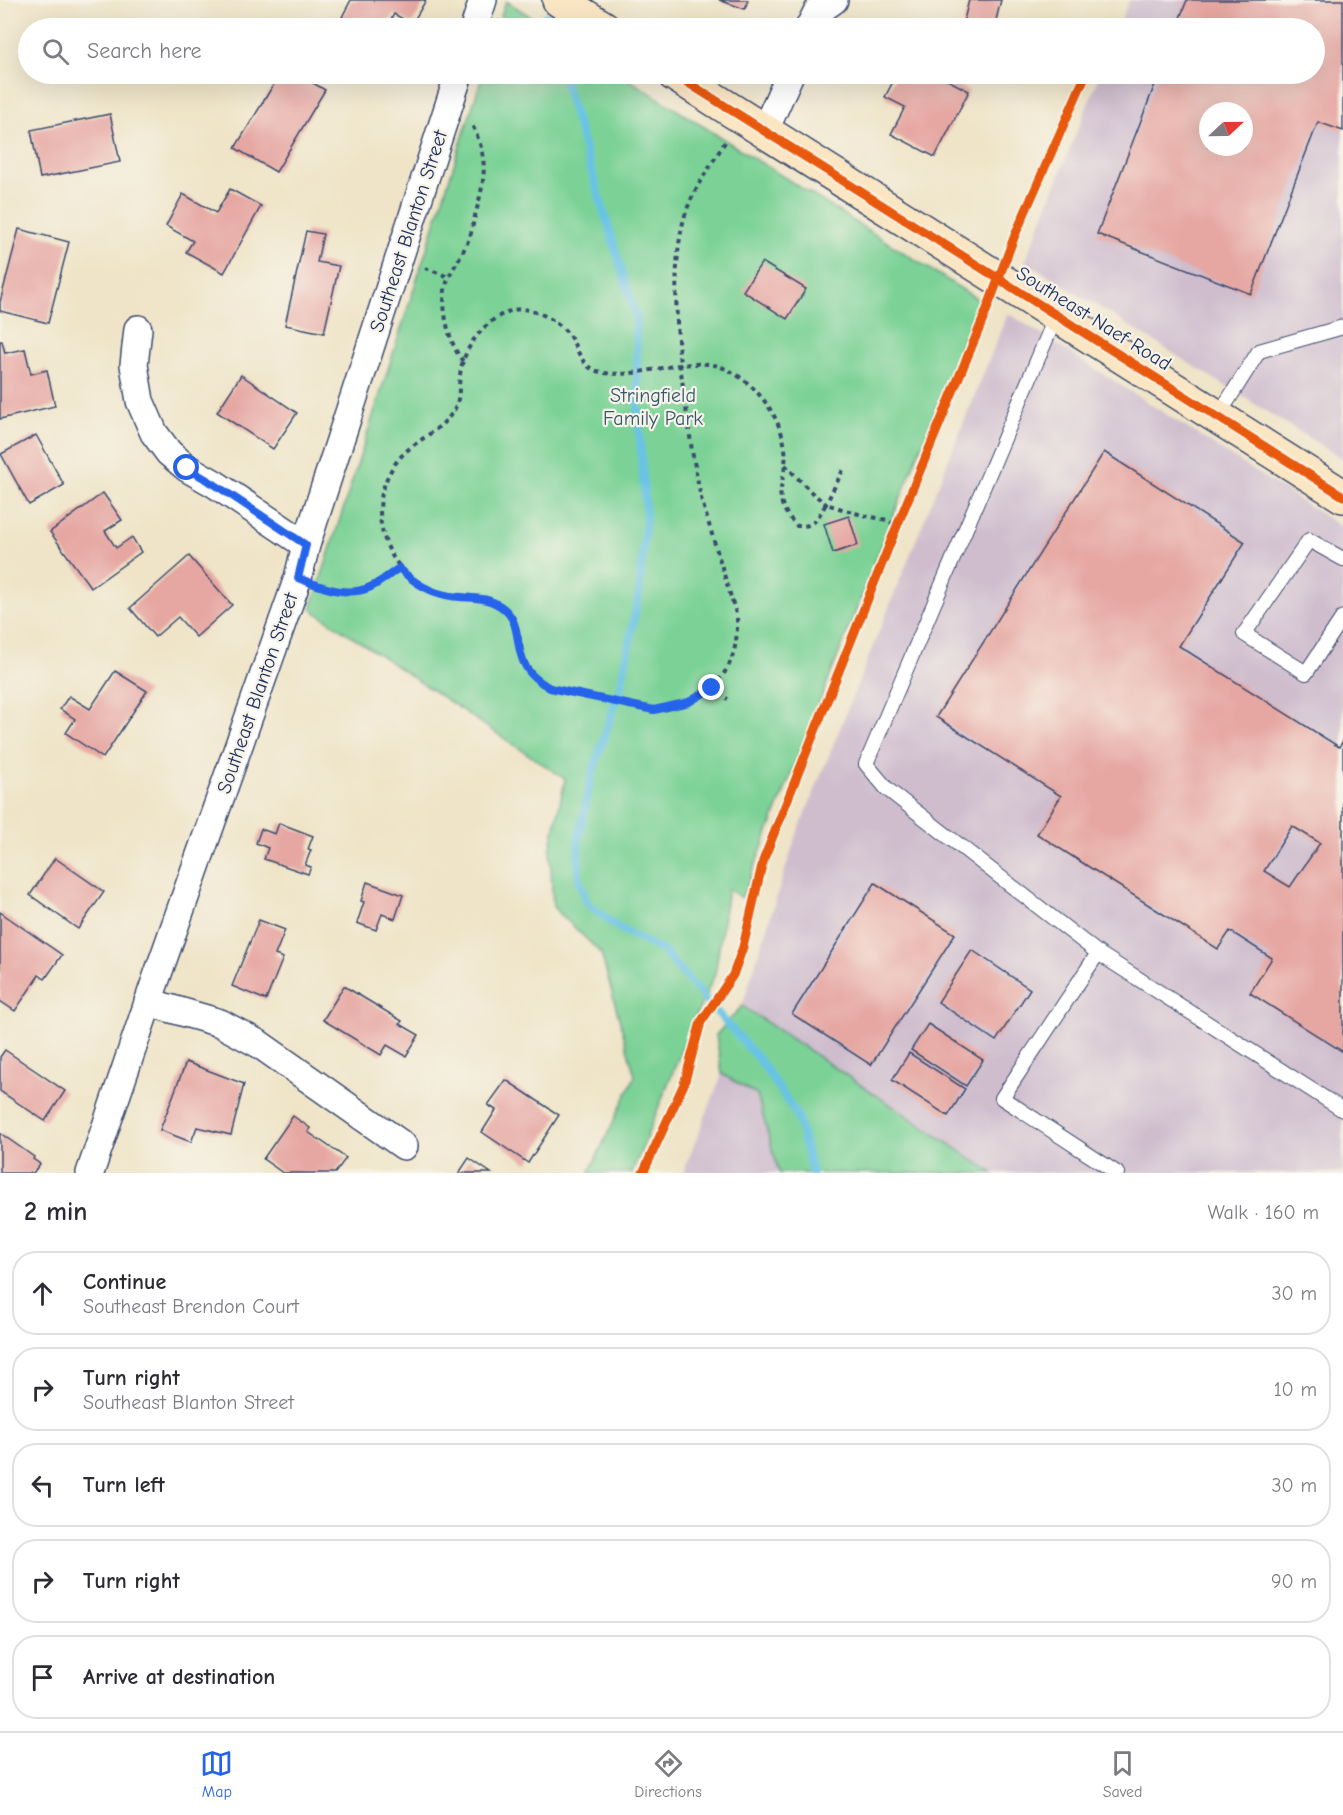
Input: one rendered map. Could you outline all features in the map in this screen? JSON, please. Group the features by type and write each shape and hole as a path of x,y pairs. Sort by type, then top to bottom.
{"street":[{"path":"477,18 483,0"},
{"path":"559,0 588,18"},
{"path":"813,18 816,12 834,0"},
{"name":"Southeast Blanton Street","path":"90,1173 298,578 306,545 456,84"},
{"name":"Southeast Naef Road","path":"690,84 1343,496"},
{"path":"765,130 786,84"},
{"path":"138,329 134,365 140,401 154,433 170,453 187,468 306,545"},
{"path":"148,1002 220,1023 259,1044 404,1146"}],"lane":[{"path":"1056,315 866,764 887,789 1098,953 1343,1110"},
{"path":"1218,416 1259,351 1343,327"},
{"path":"1343,560 1309,540 1244,634 1306,673 1343,617"},
{"path":"1098,953 1002,1098 1117,1173"}],"path":[{"path":"449,105 462,112 472,126 481,143 485,165 468,244 449,277 444,294 452,342 455,352 464,362"},
{"path":"728,136 690,202 680,237 677,278 680,365 692,451 701,498 737,617 738,634 730,664 712,688 689,702 654,710 550,688 530,673 524,662 515,623 508,612 490,600 438,594 412,581 399,568 387,546 381,527 381,492 389,471 399,458 440,427 454,411 460,393 460,374 481,330 500,315 515,309 534,310 556,321 569,336 587,366 595,371 631,372 680,365 700,364 720,366 740,377 754,389 778,424 785,447 780,500 786,515 797,526 807,526 815,522 843,470"},
{"path":"785,464 811,492 826,504 887,520 897,526"},
{"path":"893,537 902,515"},
{"path":"298,578 338,592 356,591 371,586 399,568"},
{"path":"712,688 728,699"}],"shaded area":[{"path":"1129,0 1343,0 1343,459 1025,261 1096,84 1325,84 1325,18 1122,18"},
{"path":"1008,313 1343,528 1343,1173 993,1173 742,1006 795,839"},
{"path":"722,1074 757,1095 779,1173 683,1173"}],"green space":[{"path":"506,1 533,18 500,18"},
{"name":"Stringfield Family Park","path":"480,84 636,84 979,300 742,898 728,889 715,974 688,1034 632,1173 589,1173 635,1076 601,953 553,907 550,851 565,779 311,609"},
{"path":"742,1006 993,1173 779,1173 757,1095 722,1074 716,1035"}],"building":[{"path":"351,0 426,0 416,18 401,18 394,14 392,18 342,17"},
{"path":"719,0 748,0 745,9"},
{"path":"969,0 1001,0 996,18 964,18"},
{"path":"1187,0 1343,0 1343,131 1318,122 1251,294 1097,234 1155,84 1325,84 1325,18 1180,18"},
{"path":"274,84 315,84 325,90 276,172 235,148"},
{"path":"892,84 955,84 969,91 935,157 891,134 905,107 885,97"},
{"path":"110,114 120,162 40,178 31,130"},
{"path":"230,189 261,206 224,273 186,252 193,241 166,226 183,194 216,213"},
{"path":"19,229 69,242 48,323 0,311 0,302"},
{"path":"306,231 323,234 317,262 339,266 324,333 285,325"},
{"path":"762,262 806,289 787,319 743,291"},
{"path":"0,341 2,341 5,353 25,349 31,374 47,370 55,406 0,419"},
{"path":"241,375 297,413 273,449 217,412"},
{"path":"36,435 64,485 29,505 1,454"},
{"path":"1104,452 1245,542 1179,646 1339,747 1343,741 1343,1052 1250,993 1272,958 1230,931 1218,949 1037,834 1061,796 936,717","holes":["1292,826 1320,843 1290,887 1264,871"]},
{"path":"103,493 122,520 105,531 116,548 132,537 141,552 91,588 50,532"},
{"path":"849,516 858,545 833,553 824,524"},
{"path":"189,556 232,605 196,637 178,617 155,637 130,608"},
{"path":"115,671 147,691 103,758 66,733 75,719 60,709 69,696 90,709"},
{"path":"279,823 313,836 305,865 311,867 308,874 264,859 268,848 256,843 261,829 275,834"},
{"path":"55,858 104,892 78,929 30,895"},
{"path":"367,882 403,895 395,919 382,914 376,930 357,923 364,902 361,901"},
{"path":"875,883 955,934 871,1065 792,1014"},
{"path":"0,912 62,955 45,979 39,975 15,1011 0,1001"},
{"path":"259,920 285,930 275,955 283,958 266,1000 232,986"},
{"path":"972,950 1030,989 996,1041 938,1002"},
{"path":"344,986 402,1021 400,1024 419,1035 406,1056 387,1045 381,1055 323,1020"},
{"path":"928,1024 983,1060 966,1086 911,1050"},
{"path":"5,1050 65,1091 45,1121 0,1091 0,1057"},
{"path":"909,1053 965,1089 948,1116 892,1080"},
{"path":"186,1062 244,1084 231,1135 197,1127 191,1142 160,1130"},
{"path":"506,1080 559,1115 528,1163 482,1132 496,1110 488,1105"},
{"path":"293,1116 310,1128 308,1132 346,1158 335,1173 283,1173 263,1159"},
{"path":"0,1133 34,1157 33,1159 40,1164 33,1173 0,1173"},
{"path":"469,1158 491,1173 459,1173"}],"waterway":[{"path":"565,84 636,317 638,414 646,516 639,593 621,686 592,774 578,841 579,880 587,903 617,927 663,951 761,1062 797,1115 812,1173"}],"cycle path":[{"path":"690,84 1343,496"},
{"path":"643,1173 684,1084 701,1022 733,975 743,947 763,861 897,526 984,317 1015,235 1082,84"}],"route":[{"path":"187,468 306,545 298,578 338,592 356,591 371,586 399,568 412,581 438,594 477,597 501,606 515,623 524,662 530,673 550,688 654,710 671,708 689,702 712,688"}]}
